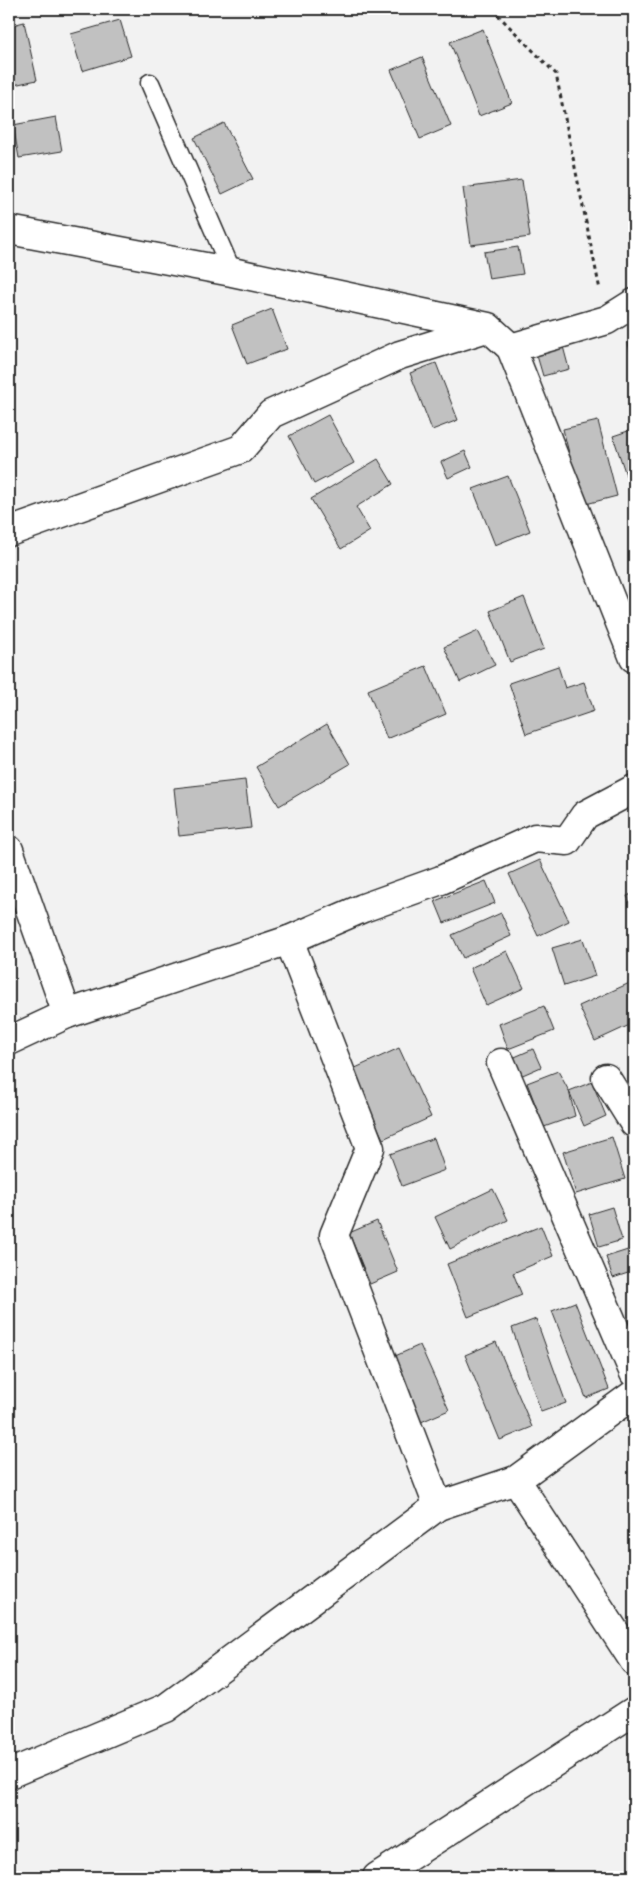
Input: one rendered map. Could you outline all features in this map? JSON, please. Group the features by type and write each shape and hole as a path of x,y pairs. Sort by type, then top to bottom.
{"street":[{"path":"9,230 232,272 488,327 511,348 634,658"},
{"path":"511,348 607,320 632,298"},
{"path":"9,532 241,449 271,414 400,355 488,327"},
{"path":"9,1041 67,1014 289,940 363,908 441,880 535,838 567,841 585,815 634,789"},
{"path":"9,850 67,1014"},
{"path":"289,940 370,1148 334,1235 438,1506"},
{"path":"501,1063 634,1373"},
{"path":"606,1078 634,1123"},
{"path":"9,1774 166,1708 438,1506 516,1480 634,1394"},
{"path":"516,1480 634,1661"},
{"path":"377,1877 634,1711"}],"lane":[{"path":"150,83 232,272"}],"path":[{"path":"431,9 435,13 490,9 556,74 607,320"}],"building":[{"path":"120,20 131,56 82,71 71,34"},
{"path":"24,22 37,80 9,86 9,26"},
{"path":"483,29 512,103 479,116 450,42"},
{"path":"422,57 451,126 420,139 391,70"},
{"path":"56,117 62,151 19,158 13,125"},
{"path":"224,123 253,179 222,194 194,138"},
{"path":"522,180 530,237 471,245 463,188"},
{"path":"518,247 523,274 489,279 484,252"},
{"path":"272,309 287,349 247,364 232,325"},
{"path":"560,335 569,369 543,376 533,342"},
{"path":"634,341 634,367 628,343"},
{"path":"436,363 458,420 432,430 410,373"},
{"path":"328,415 354,463 314,484 289,436"},
{"path":"598,421 617,496 582,505 563,429"},
{"path":"634,429 634,476 627,478 613,436"},
{"path":"465,451 472,467 448,478 441,462"},
{"path":"378,459 393,484 356,507 370,531 341,549 311,499"},
{"path":"508,476 530,531 495,545 473,489"},
{"path":"524,597 544,649 510,662 490,611"},
{"path":"478,631 495,665 460,682 444,647"},
{"path":"426,666 446,714 387,739 368,690"},
{"path":"558,666 565,688 584,682 594,711 526,734 509,683"},
{"path":"327,724 350,764 279,806 256,767"},
{"path":"245,780 251,828 179,836 174,788"},
{"path":"540,860 569,921 538,936 509,874"},
{"path":"486,881 495,903 444,923 435,901"},
{"path":"634,893 634,912 627,896"},
{"path":"501,913 511,936 463,958 452,935"},
{"path":"583,939 595,976 564,986 552,948"},
{"path":"507,951 524,988 486,1005 470,968"},
{"path":"634,981 634,1023 595,1041 579,1006"},
{"path":"544,1006 554,1031 508,1049 499,1024"},
{"path":"399,1048 431,1117 383,1139 351,1070"},
{"path":"533,1049 541,1067 518,1077 501,1063"},
{"path":"558,1071 569,1091 575,1116 544,1127 527,1083"},
{"path":"592,1082 606,1116 584,1126 569,1091"},
{"path":"612,1137 625,1179 576,1194 563,1152"},
{"path":"434,1138 445,1170 402,1186 390,1154"},
{"path":"493,1189 508,1220 450,1249 435,1217"},
{"path":"612,1207 622,1240 599,1247 589,1214"},
{"path":"377,1221 398,1272 370,1284 349,1233"},
{"path":"541,1226 553,1256 513,1273 522,1295 468,1317 447,1264"},
{"path":"634,1248 634,1271 613,1278 606,1257"},
{"path":"575,1302 609,1389 586,1398 552,1311"},
{"path":"536,1319 566,1403 541,1412 512,1328"},
{"path":"496,1342 532,1427 500,1440 465,1355"},
{"path":"420,1345 449,1410 421,1422 393,1357"}]}
